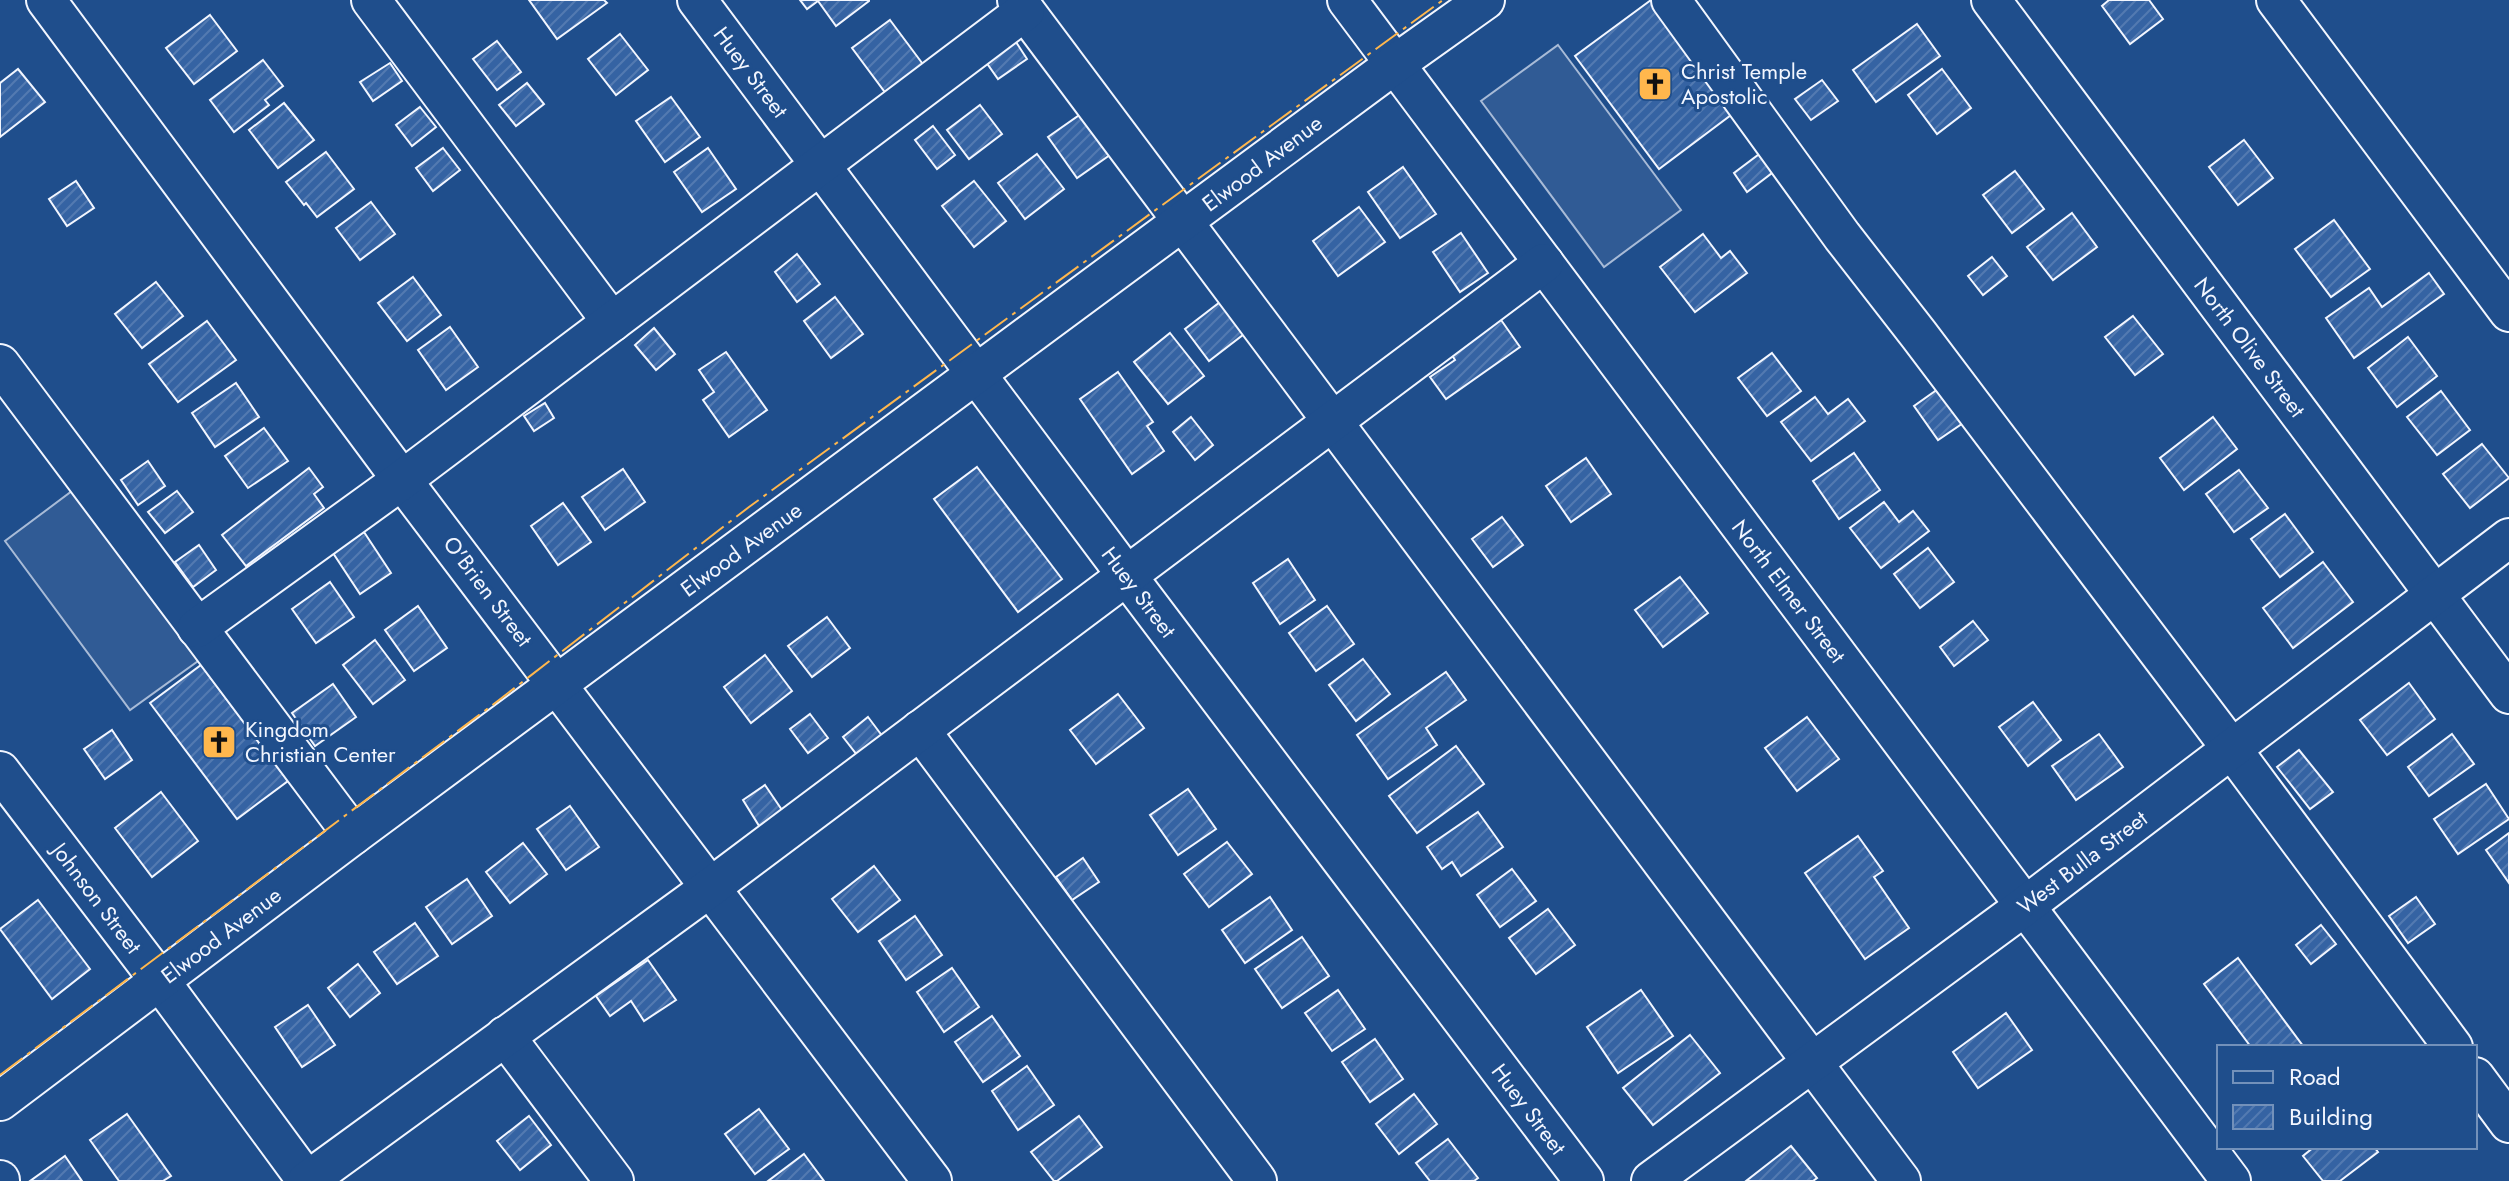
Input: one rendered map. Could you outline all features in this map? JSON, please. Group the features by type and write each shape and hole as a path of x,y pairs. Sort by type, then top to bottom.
{"street":[{"name":"O'Brien Street","path":"46,0 402,480 932,1181"},
{"path":"371,0 612,322"},
{"name":"Huey Street","path":"697,0 1584,1181"},
{"name":"North Elmer Street","path":"1347,0 2231,1181"},
{"name":"Elwood Avenue","path":"0,1101 558,683 1485,0"},
{"path":"1671,0 1842,236 1929,347 2452,1045"},
{"name":"North Olive Street","path":"1991,0 2509,694"},
{"path":"2276,0 2509,312"},
{"path":"197,628 402,480 821,166 1021,5 1901,1181"},
{"path":"307,1181 711,887 1544,263"},
{"path":"0,364 353,835"},
{"name":"West Bulla Street","path":"1651,1181 2025,906 2509,538"},
{"path":"920,730 1257,1181"},
{"name":"Johnson Street","path":"6,791 160,981 307,1181"},
{"path":"505,1036 614,1181"},
{"path":"2477,1080 2509,1123"}],"shaded area":[{"path":"1558,45 1681,210 1604,267 1481,101"},
{"path":"76,488 205,656 130,710 5,541"}],"building":[{"path":"529,0 604,0 607,3 557,39"},
{"path":"800,0 869,1 836,26 818,1 807,9"},
{"name":"Christ Temple Apostolic","path":"1651,0 1735,112 1659,169 1575,56"},
{"path":"2109,0 2149,0 2163,19 2130,44 2102,6"},
{"path":"210,15 237,51 194,84 166,48"},
{"path":"890,20 925,67 887,95 852,48"},
{"path":"1917,24 1940,56 1876,102 1853,70"},
{"path":"620,34 648,70 616,95 588,59"},
{"path":"497,41 521,72 497,90 473,59"},
{"path":"1016,42 1027,59 998,79 986,62"},
{"path":"263,60 283,86 265,100 269,105 234,132 210,100"},
{"path":"390,63 402,81 373,101 360,82"},
{"path":"18,69 45,102 0,137 0,83"},
{"path":"1942,69 1971,108 1937,134 1908,95"},
{"path":"1822,80 1838,101 1811,120 1795,99"},
{"path":"527,83 544,104 516,126 499,105"},
{"path":"671,97 700,137 665,162 636,121"},
{"path":"284,103 314,140 278,168 249,130"},
{"path":"980,105 1002,134 969,159 947,130"},
{"path":"420,107 436,127 412,146 396,125"},
{"path":"1088,109 1117,150 1077,178 1048,137"},
{"path":"933,126 955,155 937,169 915,140"},
{"path":"2244,140 2273,178 2238,205 2209,167"},
{"path":"443,148 460,170 433,191 416,168"},
{"path":"708,148 736,189 702,212 674,172"},
{"path":"326,152 354,189 317,217 286,182"},
{"path":"1762,152 1776,170 1747,192 1734,173"},
{"path":"1037,154 1064,189 1025,219 998,183"},
{"path":"1403,167 1436,214 1400,238 1368,192"},
{"path":"2015,171 2044,209 2012,233 1983,195"},
{"path":"76,181 94,208 67,226 49,199"},
{"path":"974,181 1006,221 974,247 942,206"},
{"path":"371,202 395,234 360,260 336,228"},
{"path":"1359,207 1385,242 1338,276 1313,241"},
{"path":"2072,213 2097,247 2053,280 2027,247"},
{"path":"2334,220 2370,269 2331,297 2295,249"},
{"path":"1461,233 1488,273 1460,292 1433,252"},
{"path":"1703,234 1721,258 1730,251 1747,273 1695,312 1660,267"},
{"path":"797,254 820,284 797,302 775,272"},
{"path":"1992,257 2007,276 1983,295 1968,276"},
{"path":"2429,273 2444,294 2354,358 2326,318 2369,288 2382,307"},
{"path":"413,277 441,315 407,341 378,303"},
{"path":"156,282 183,316 142,348 115,314"},
{"path":"835,297 863,334 831,358 804,321"},
{"path":"1224,299 1248,331 1209,361 1185,329"},
{"path":"2133,316 2163,354 2135,375 2105,337"},
{"path":"1499,317 1520,347 1446,399 1430,377 1455,360 1450,352"},
{"path":"207,321 236,360 178,402 149,364"},
{"path":"450,327 478,367 446,390 418,350"},
{"path":"654,328 675,354 656,370 635,345"},
{"path":"1170,333 1204,376 1168,404 1134,362"},
{"path":"2408,337 2437,376 2397,407 2368,368"},
{"path":"726,352 767,410 729,437 703,400 714,392 699,370"},
{"path":"1772,353 1801,391 1767,416 1738,378"},
{"path":"1118,372 1153,422 1147,426 1164,451 1132,474 1080,399"},
{"path":"1948,382 1972,417 1938,440 1914,406"},
{"path":"236,383 259,417 215,447 192,413"},
{"path":"2441,391 2470,430 2437,455 2407,417"},
{"path":"1815,397 1828,414 1848,399 1865,421 1811,461 1781,422"},
{"path":"545,403 554,418 534,431 524,416"},
{"path":"1191,417 1213,445 1195,460 1173,432"},
{"path":"2213,417 2237,449 2184,490 2160,458"},
{"path":"264,428 288,461 248,488 225,456"},
{"path":"2482,444 2509,478 2470,508 2443,474"},
{"path":"1854,453 1880,490 1839,519 1813,481"},
{"path":"1586,458 1611,494 1571,522 1546,486"},
{"path":"148,461 165,486 138,505 121,480"},
{"path":"977,467 1062,579 1018,612 934,499"},
{"path":"309,468 323,487 314,494 324,508 246,566 222,535"},
{"path":"623,469 645,502 605,530 582,497"},
{"path":"2239,470 2268,508 2234,532 2206,494"},
{"path":"177,491 193,512 165,533 148,512"},
{"path":"1884,502 1899,522 1913,511 1929,531 1881,568 1850,528"},
{"path":"563,503 591,542 558,565 531,526"},
{"path":"2285,514 2313,552 2280,577 2251,539"},
{"path":"1502,517 1523,545 1493,567 1472,539"},
{"path":"364,532 391,573 360,594 333,553"},
{"path":"199,545 216,570 193,587 175,562"},
{"path":"1928,548 1954,582 1920,608 1894,574"},
{"path":"1288,559 1315,600 1280,624 1253,583"},
{"path":"2323,562 2353,602 2293,648 2263,608"},
{"path":"1680,577 1708,613 1663,647 1635,610"},
{"path":"330,582 354,617 316,643 292,609"},
{"path":"418,606 447,648 414,671 385,630"},
{"path":"1327,606 1354,644 1316,671 1289,633"},
{"path":"827,617 850,648 812,677 788,646"},
{"path":"1973,621 1988,640 1954,666 1940,647"},
{"path":"375,640 405,680 373,704 343,665"},
{"path":"765,655 792,691 751,723 724,687"},
{"path":"1363,659 1390,694 1356,721 1329,685"},
{"name":"Kingdom Christian Center","path":"201,665 288,781 237,819 150,703"},
{"path":"1446,672 1466,700 1426,728 1437,745 1388,779 1357,735"},
{"path":"2409,683 2435,719 2387,755 2360,720"},
{"path":"333,684 356,717 315,746 292,713"},
{"path":"1118,694 1144,728 1096,764 1070,730"},
{"path":"2033,702 2061,740 2028,766 1999,727"},
{"path":"810,714 828,738 808,753 790,729"},
{"path":"868,717 886,741 861,760 843,737"},
{"path":"1807,717 1839,759 1797,791 1765,748"},
{"path":"112,730 132,760 105,779 84,749"},
{"path":"2099,734 2123,767 2076,800 2052,766"},
{"path":"2452,734 2474,764 2429,796 2408,767"},
{"path":"1456,746 1484,784 1417,833 1389,796"},
{"path":"2299,750 2333,792 2310,809 2277,767"},
{"path":"2486,784 2509,819 2458,854 2434,819"},
{"path":"765,785 784,813 761,829 743,800"},
{"path":"1188,789 1216,829 1178,855 1150,815"},
{"path":"161,792 198,841 152,877 115,828"},
{"path":"570,806 599,847 566,870 537,829"},
{"path":"1478,812 1503,847 1461,876 1452,862 1442,869 1427,847"},
{"path":"2509,833 2509,883 2486,850"},
{"path":"1858,836 1883,871 1874,877 1909,928 1865,959 1805,873"},
{"path":"1227,842 1252,874 1209,907 1184,874"},
{"path":"523,843 547,874 510,903 486,872"},
{"path":"1083,858 1099,882 1072,900 1056,877"},
{"path":"874,866 900,900 858,932 832,899"},
{"path":"1512,869 1536,901 1500,927 1477,895"},
{"path":"467,879 492,916 452,944 426,907"},
{"path":"1270,897 1292,930 1245,963 1222,930"},
{"path":"2416,897 2435,924 2408,943 2389,916"},
{"path":"38,900 90,969 52,999 0,929"},
{"path":"1548,909 1575,945 1536,974 1509,938"},
{"path":"915,916 942,955 906,980 879,941"},
{"path":"415,923 438,956 397,984 374,952"},
{"path":"2321,925 2336,944 2311,964 2296,945"},
{"path":"1302,937 1329,976 1282,1008 1255,969"},
{"path":"2238,958 2302,1045 2250,1045 2204,984"},
{"path":"648,960 676,1000 644,1021 631,1001 610,1016 596,996"},
{"path":"358,964 380,993 350,1017 328,988"},
{"path":"952,968 979,1007 944,1032 917,992"},
{"path":"1338,990 1365,1029 1332,1051 1305,1013"},
{"path":"1641,990 1673,1036 1618,1073 1587,1027"},
{"path":"308,1005 335,1045 302,1067 275,1027"},
{"path":"2006,1013 2032,1050 1978,1088 1953,1052"},
{"path":"992,1016 1020,1056 983,1082 955,1042"},
{"path":"1690,1035 1720,1073 1653,1125 1623,1088"},
{"path":"1375,1039 1403,1079 1370,1102 1342,1062"},
{"path":"1027,1066 1054,1105 1018,1130 992,1091"},
{"path":"1414,1094 1437,1124 1399,1154 1376,1124"},
{"path":"759,1109 789,1149 755,1174 725,1134"},
{"path":"127,1114 171,1176 163,1181 119,1181 90,1140"},
{"path":"529,1116 551,1145 520,1170 497,1141"},
{"path":"1079,1116 1102,1147 1054,1181 1031,1152"},
{"path":"1448,1139 1478,1178 1474,1181 1430,1181 1416,1163"},
{"path":"1791,1146 1817,1178 1813,1181 1746,1181"},
{"path":"2312,1149 2376,1149 2378,1152 2340,1181 2323,1181 2303,1156"},
{"path":"804,1154 824,1181 768,1181"},
{"path":"65,1156 82,1181 30,1181"}],"power":[{"path":"0,1075 499,700 749,507 1443,0"}],"place":[{"name":"Christ Temple Apostolic","path":"1655,84"},
{"name":"Kingdom Christian Center","path":"219,742"}]}
